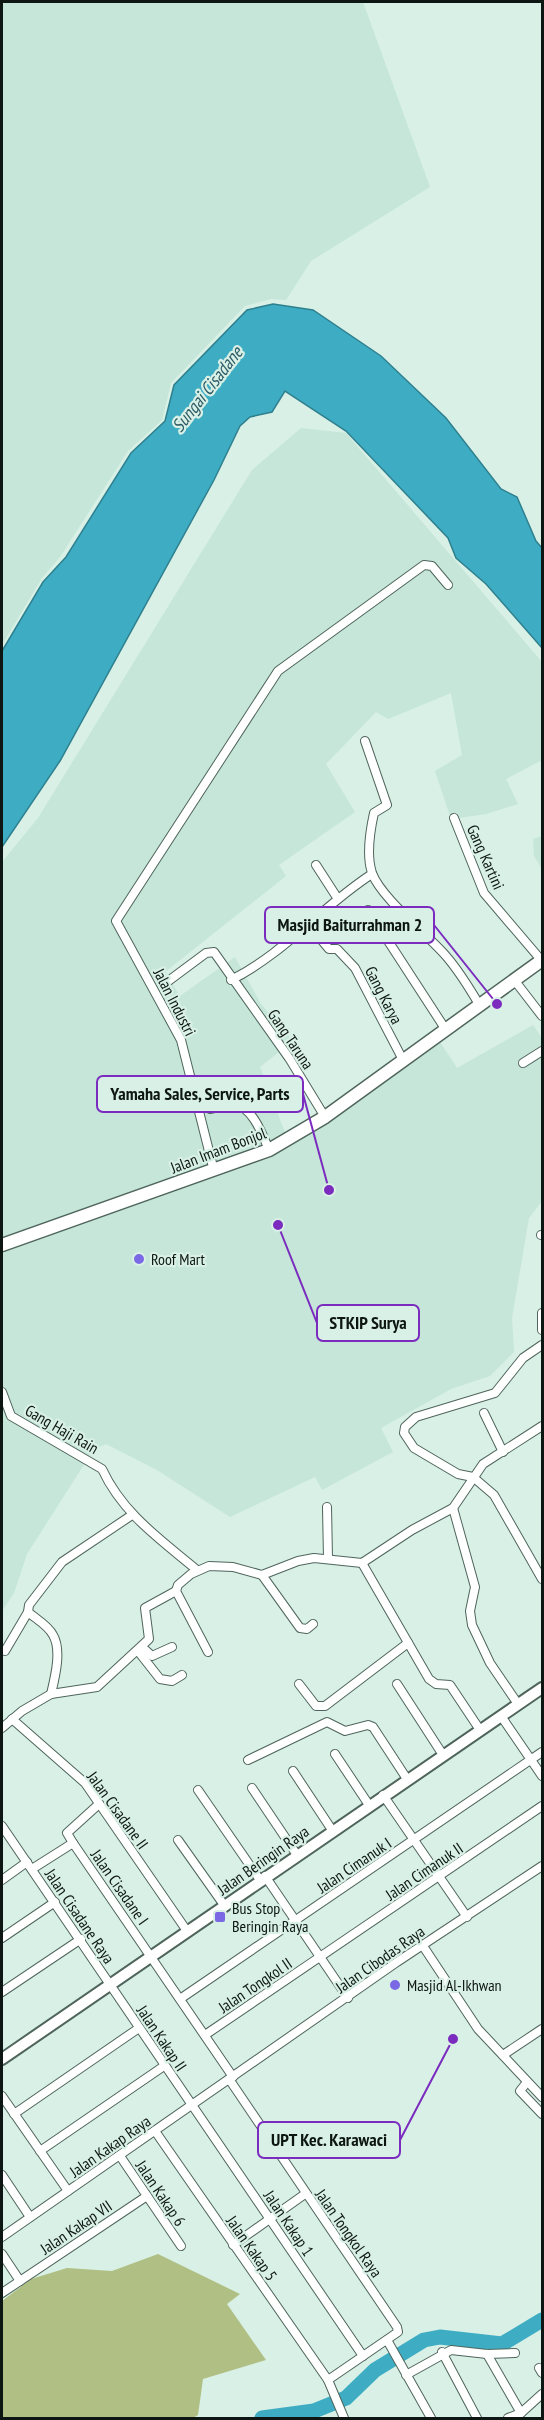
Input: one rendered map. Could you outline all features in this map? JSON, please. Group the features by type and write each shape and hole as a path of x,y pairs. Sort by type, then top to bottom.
{"main road":[{"name":"Jalan Imam Bonjol","path":"2,1245 269,1150 324,1117 542,960"}],"street":[{"name":"Jalan Industri","path":"214,1171 181,1040 116,921 278,670 424,565 432,566 448,585"},
{"path":"365,741 387,805 374,813 370,842 372,874 404,914 445,955 464,978 480,1006"},
{"name":"Gang Kartini","path":"454,818 484,893 542,960"},
{"path":"316,865 338,899"},
{"path":"231,980 260,965 338,899 372,874"},
{"path":"368,910 446,1030"},
{"name":"Gang Karya","path":"309,925 329,949 337,949 355,968 403,1060"},
{"name":"Gang Taruna","path":"167,982 211,950 289,1058 324,1117"},
{"path":"515,981 543,1016"},
{"path":"523,1063 543,1051"},
{"path":"210,1109 236,1105 242,1107 250,1115 269,1150"},
{"path":"543,1313 543,1330"},
{"path":"543,1344 523,1358 491,1395 423,1414 405,1427 404,1433 414,1448 458,1474 473,1477 487,1487 501,1504 543,1579"},
{"name":"Gang Haji Rain","path":"2,1392 11,1416 102,1469 109,1484 132,1515 154,1537 197,1570"},
{"path":"484,1413 503,1452"},
{"path":"208,1652 176,1591 177,1585 197,1570 209,1566 221,1566 262,1575 298,1561 328,1558 362,1563 412,1530 453,1508 483,1464 543,1426"},
{"path":"327,1507 328,1558"},
{"path":"453,1508 475,1587 470,1611 472,1625 490,1663 518,1704"},
{"path":"5,1651 28,1612 29,1605 55,1569 132,1515"},
{"path":"362,1563 429,1679 436,1684 450,1685 480,1730"},
{"path":"262,1575 300,1628 307,1629 314,1624"},
{"path":"2,1728 51,1694 93,1689 140,1649 150,1636 145,1608 176,1591"},
{"path":"28,1612 48,1628 55,1638 57,1651 51,1694"},
{"path":"299,1684 316,1706 325,1706 408,1643"},
{"path":"140,1649 152,1656 172,1647"},
{"path":"140,1649 160,1679 172,1681 182,1675"},
{"path":"397,1684 443,1755"},
{"name":"Jalan Beringin Raya","path":"2,2059 383,1795 543,1688"},
{"path":"501,1716 543,1776"},
{"name":"Jalan Cisadane II","path":"12,1719 85,1783 187,1931"},
{"path":"248,1760 327,1722 345,1731 369,1725 407,1779"},
{"name":"Jalan Cimanuk I","path":"180,1999 543,1752"},
{"path":"334,1754 369,1805"},
{"path":"293,1771 332,1830"},
{"path":"252,1788 297,1855"},
{"path":"198,1790 295,1921 348,1998"},
{"path":"383,1795 467,1917"},
{"path":"73,1843 67,1833 99,1804"},
{"name":"Jalan Cimanuk II","path":"321,1958 543,1806"},
{"name":"Jalan Cisadane Raya","path":"2,1826 111,1985"},
{"path":"178,1840 224,1905"},
{"name":"Jalan Cisadane I","path":"2,1880 73,1843 151,1956"},
{"name":"Jalan Cibodas Raya","path":"231,2078 543,1866"},
{"path":"2,1938 55,1902"},
{"path":"2,1992 81,1939"},
{"path":"423,1946 478,2029 543,2097"},
{"name":"Jalan Tongkol Raya","path":"151,1956 205,2035 305,2194 398,2327 398,2332 387,2340"},
{"name":"Jalan Tongkol II","path":"205,2035 321,1958"},
{"name":"Jalan Kakap II","path":"111,1985 191,2105"},
{"path":"14,2114 139,2028"},
{"path":"503,2055 543,2029"},
{"path":"40,2151 164,2066"},
{"name":"Jalan Kakap Raya","path":"2,2237 231,2078"},
{"path":"527,2082 520,2091 543,2114"},
{"path":"2,2096 68,2192"},
{"name":"Jalan Kakap 1","path":"191,2105 363,2356"},
{"name":"Jalan Kakap 5","path":"155,2131 328,2380 344,2418"},
{"name":"Jalan Kakap 6","path":"120,2156 181,2246"},
{"path":"2,2175 30,2217"},
{"path":"233,2245 305,2194"},
{"name":"Jalan Kakap VII","path":"2,2293 147,2196"},
{"path":"2,2254 20,2281"},
{"path":"328,2380 387,2340 431,2418"},
{"path":"404,2371 442,2352 451,2350 487,2354 515,2353"},
{"path":"442,2352 477,2418"},
{"path":"487,2354 521,2413"},
{"path":"508,2418 521,2413 543,2394"}],"shaded area":[{"path":"2,2 363,2 430,187 311,261 286,300 271,299 245,306 171,383 162,420 128,451 60,557 42,578 2,645"},
{"path":"301,428 346,433 542,662 542,764 540,761 506,779 518,804 486,814 451,819 435,771 462,755 451,693 388,719 376,712 326,764 355,812 279,865 286,876 165,972 180,996 235,957 261,1004 293,1041 260,1067 289,1143 440,1042 457,1068 533,1025 542,1038 542,1201 529,1218 512,1318 514,1352 490,1376 451,1389 381,1428 393,1452 322,1490 315,1477 230,1517 157,1470 106,1444 94,1449 27,1554 14,1593 2,1611 2,862 38,818 252,470"},
{"path":"542,836 542,869 534,856 533,839"}],"green space":[{"path":"158,2254 240,2294 227,2304 266,2360 203,2379 198,2415 193,2418 2,2418 2,2301 31,2279 67,2268 112,2271"}],"water":[{"name":"Sungai Cisadane","path":"273,304 313,310 381,356 446,418 501,489 517,497 536,541 542,548 542,648 486,584 456,558 448,538 346,431 285,391 272,412 250,417 240,426 214,480 60,761 2,847 2,651 43,582 66,557 131,453 165,421 174,385 247,310"}],"waterway":[{"path":"262,2418 314,2411 346,2398 375,2370 424,2340 440,2337 502,2344 542,2320"}],"place":[{"name":"Masjid Baiturrahman 2","path":"497,1004"},
{"name":"Yamaha Sales, Service, Parts","path":"329,1190"},
{"name":"STKIP Surya","path":"278,1225"},
{"name":"Roof Mart","path":"139,1259"},
{"name":"Bus Stop Beringin Raya","path":"220,1917"},
{"name":"Masjid Al-Ikhwan","path":"395,1985"},
{"name":"UPT Kec. Karawaci","path":"453,2039"}]}
